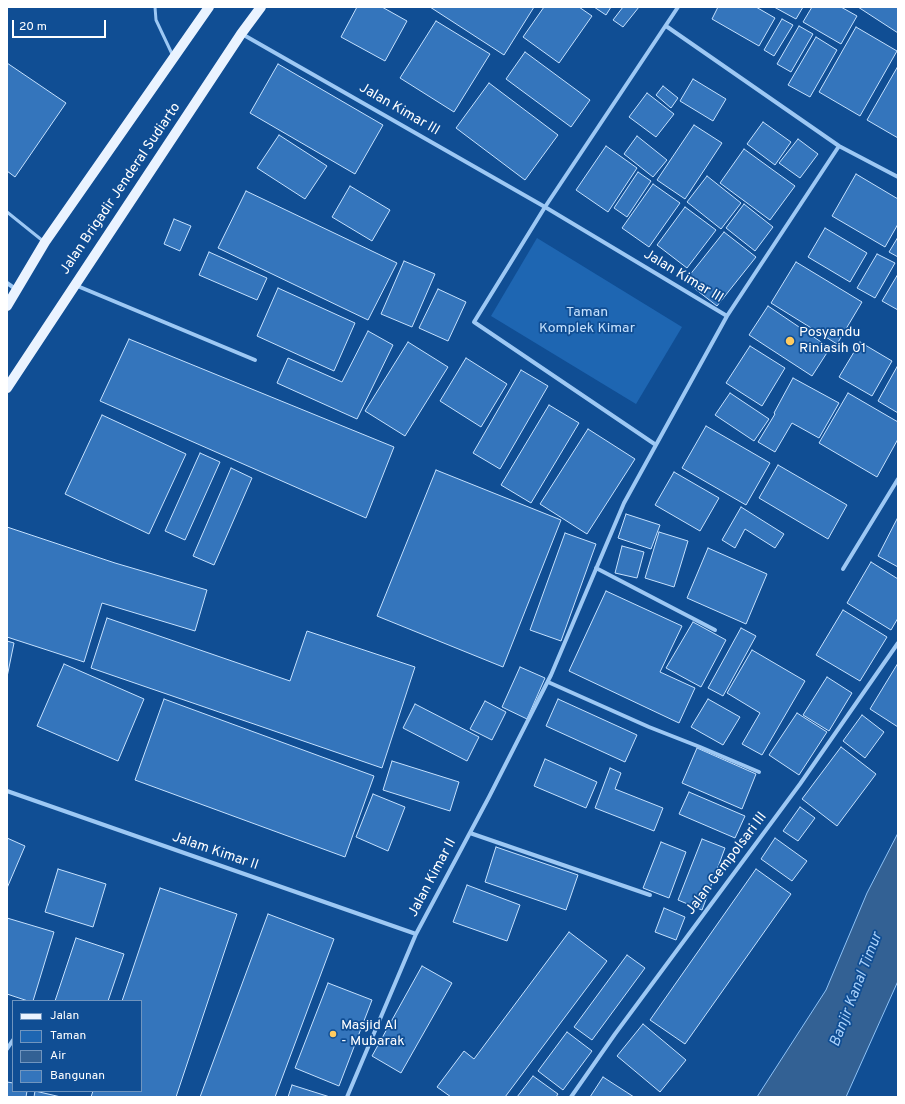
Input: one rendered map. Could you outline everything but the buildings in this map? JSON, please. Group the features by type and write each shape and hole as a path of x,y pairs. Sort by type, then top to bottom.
{"main road":[{"path":"7,306 45,242 209,7"},
{"name":"Jalan Brigadir Jenderal Sudiarto","path":"7,388 241,34 261,7"}],"street":[{"path":"656,445 474,322 545,207 678,7"},
{"path":"666,26 839,146 898,177"},
{"name":"Jalan Kimar III","path":"241,34 545,207 728,316"},
{"name":"Jalan Kimar II","path":"347,1097 416,934 551,676 624,503 728,316 839,146"},
{"path":"7,283 17,290"},
{"path":"75,284 255,360"},
{"path":"843,570 898,479"},
{"path":"596,568 715,630"},
{"name":"Jalan Gempolsari III","path":"571,1097 800,784 898,643"},
{"path":"548,682 649,728 700,747 759,772"},
{"name":"Jalam Kimar II","path":"7,791 416,934"},
{"path":"470,833 650,895"}],"lane":[{"path":"155,7 156,20 174,57"},
{"path":"7,212 45,242"}],"green space":[{"name":"Taman Komplek Kimar","path":"537,238 682,327 636,404 491,316"}],"water":[{"name":"Banjir Kanal Timur","path":"898,833 898,981 846,1097 757,1097 826,990 867,893"}],"place":[{"name":"Posyandu Riniasih 01","path":"790,341"},
{"name":"Masjid Al - Mubarak","path":"333,1034"}]}
